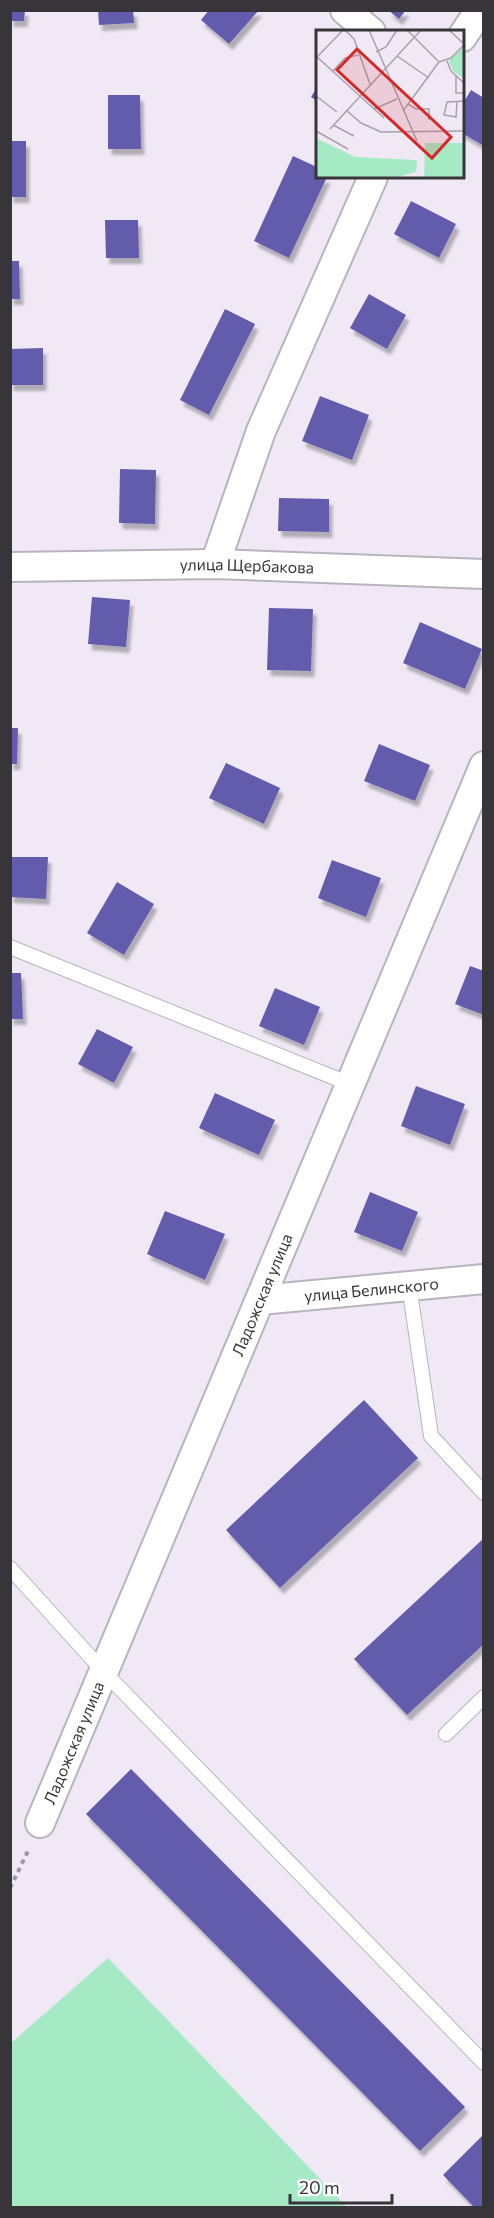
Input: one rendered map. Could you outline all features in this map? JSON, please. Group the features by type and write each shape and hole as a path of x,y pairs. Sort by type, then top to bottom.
{"street":[{"path":"345,10 368,30"},
{"path":"464,35 480,10"},
{"path":"215,564 261,431 373,178"},
{"name":"улица Щербакова","path":"10,567 215,564 483,574"},
{"name":"Ладожская улица","path":"40,1823 483,766"},
{"name":"улица Белинского","path":"260,1300 483,1279"}],"lane":[{"path":"10,947 350,1084"},
{"path":"409,1286 431,1436 483,1493"},
{"path":"10,1568 104,1672 483,2063"},
{"path":"446,1734 483,1697"}],"path":[{"path":"10,1888 40,1823"}],"green space":[{"path":"108,1958 347,2207 11,2207 11,2043"}],"building":[{"path":"10,10 25,10 24,21 10,21"},
{"path":"98,10 133,10 134,23 99,25"},
{"path":"209,10 259,10 229,44 201,20"},
{"path":"388,10 406,10 399,19"},
{"path":"316,89 316,100 311,97"},
{"path":"471,90 484,98 484,146 464,134 464,102"},
{"path":"108,95 140,95 141,149 108,149"},
{"path":"10,141 26,141 26,197 10,197"},
{"path":"293,156 316,167 316,178 327,178 289,258 254,241"},
{"path":"411,201 456,224 439,258 394,234"},
{"path":"105,220 138,220 139,258 106,258"},
{"path":"10,261 19,261 20,299 10,299"},
{"path":"369,294 406,315 387,349 350,328"},
{"path":"225,309 255,324 209,415 180,400"},
{"path":"43,348 43,385 10,385 10,349"},
{"path":"320,396 369,415 352,460 302,441"},
{"path":"120,469 156,470 155,524 119,523"},
{"path":"279,498 329,499 329,532 278,531"},
{"path":"92,597 130,600 126,647 88,644"},
{"path":"269,608 313,609 311,671 267,670"},
{"path":"420,622 482,649 465,689 403,663"},
{"path":"10,728 18,728 17,764 10,764"},
{"path":"379,744 430,765 415,801 364,781"},
{"path":"226,763 280,788 264,824 209,798"},
{"path":"10,857 48,857 46,899 10,897"},
{"path":"332,860 381,878 366,917 318,898"},
{"path":"117,882 154,904 124,955 87,933"},
{"path":"470,966 484,971 484,1015 455,1004"},
{"path":"10,973 21,973 23,1019 10,1019"},
{"path":"275,988 320,1007 304,1045 259,1026"},
{"path":"97,1029 133,1047 114,1083 78,1064"},
{"path":"416,1086 465,1104 450,1145 401,1126"},
{"path":"215,1093 275,1120 259,1155 199,1128"},
{"path":"370,1192 418,1212 402,1251 354,1232"},
{"path":"165,1211 225,1234 205,1280 147,1254"},
{"path":"364,1400 418,1458 280,1588 226,1530"},
{"path":"484,1538 484,1644 407,1715 354,1659"},
{"path":"131,1769 465,2107 420,2151 86,1814"},
{"path":"484,2134 484,2208 475,2208 443,2175"}]}
